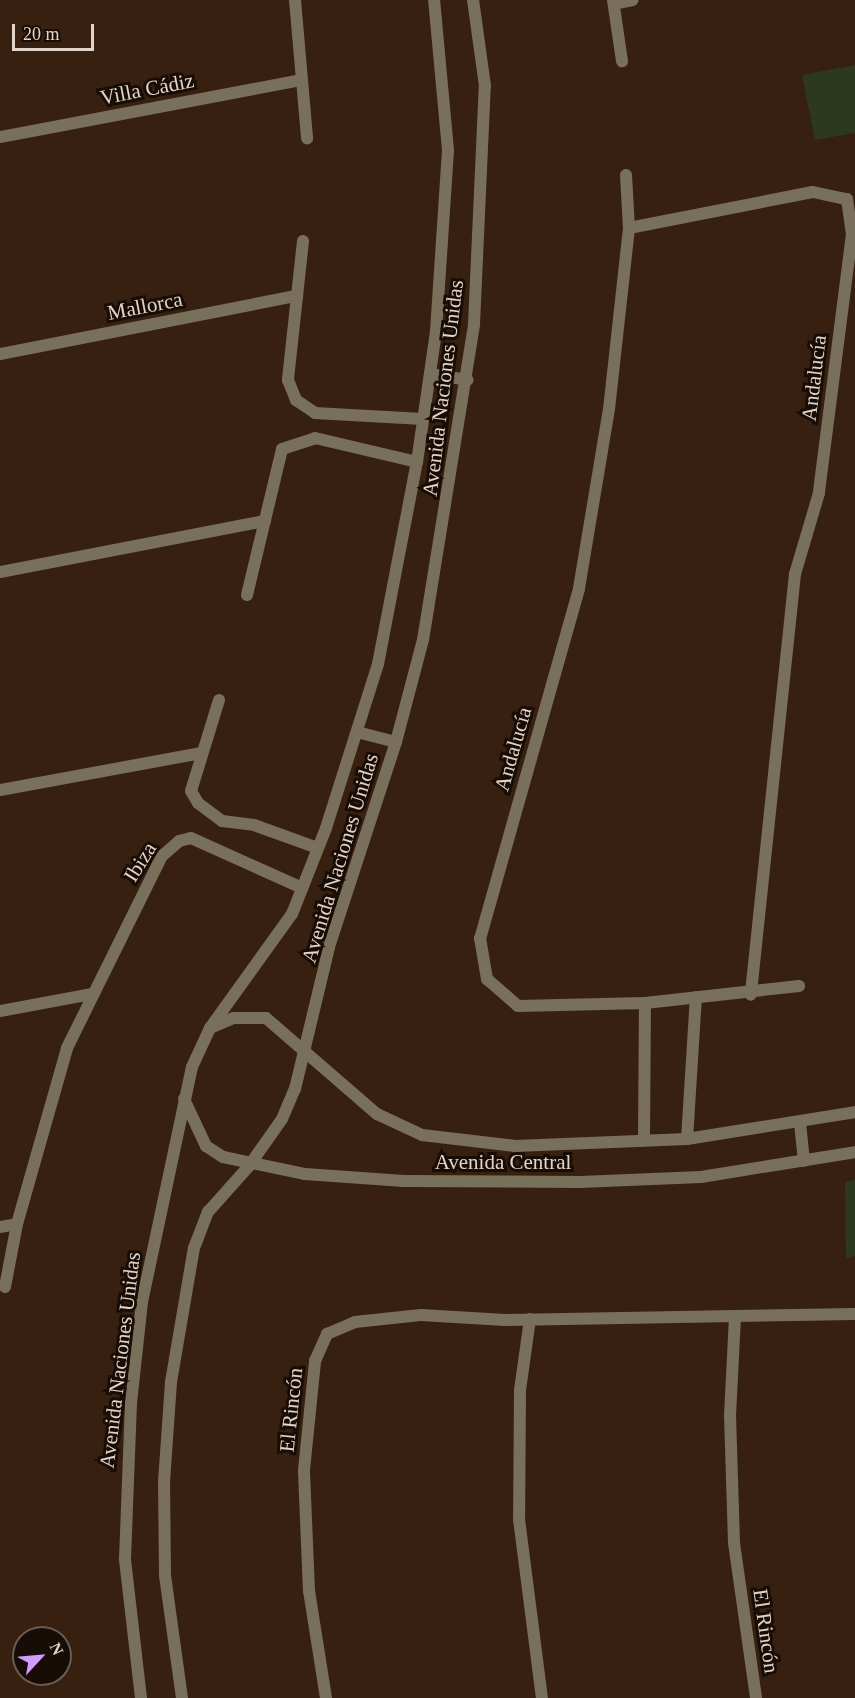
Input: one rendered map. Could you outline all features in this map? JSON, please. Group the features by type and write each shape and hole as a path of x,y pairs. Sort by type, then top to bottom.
{"street":[{"path":"295,0 307,138"},
{"name":"Avenida Naciones Unidas","path":"141,1698 125,1559 131,1403 142,1302 184,1099 210,1028 292,914 318,848 378,664 417,462 430,374 448,150 434,0"},
{"name":"Avenida Naciones Unidas","path":"182,1698 165,1575 171,1382 194,1248 207,1212 249,1166 282,1119 304,1050 329,947 396,742 423,640 468,380 484,97 473,0"},
{"path":"622,61 613,2 633,0"},
{"name":"Villa Cádiz","path":"0,137 301,80"},
{"name":"Andalucía","path":"626,175 629,228 609,409 579,589 480,938 488,979 518,1005 645,1003 696,997"},
{"name":"Andalucía","path":"629,228 813,192 847,199 852,234 819,494 795,574 751,995"},
{"path":"303,241 288,380 296,400 315,413 423,419"},
{"name":"Mallorca","path":"0,354 297,296"},
{"path":"430,374 468,380"},
{"path":"247,595 282,449 296,440 315,438 417,462"},
{"path":"0,572 265,521"},
{"path":"219,700 191,791 213,816 318,848"},
{"path":"357,732 396,742"},
{"path":"0,790 202,753"},
{"name":"Ibiza","path":"5,1287 17,1224 67,1048 162,856 179,841 205,842 233,861 302,888"},
{"path":"687,1139 696,997 751,995 799,986"},
{"path":"0,1011 92,994"},
{"path":"644,1139 645,1003"},
{"name":"Avenida Central","path":"210,1028 233,1018 266,1018 377,1114 422,1135 515,1146 687,1139 800,1123 855,1112"},
{"name":"Avenida Central","path":"184,1099 206,1146 249,1166 404,1181 580,1182 701,1177 855,1152"},
{"path":"800,1123 804,1161"},
{"path":"0,1227 17,1224"},
{"name":"El Rincón","path":"326,1698 305,1526 305,1459 321,1343 336,1328 383,1318 530,1319 855,1314"},
{"name":"El Rincón","path":"735,1317 730,1415 734,1543 756,1698"},
{"path":"530,1319 520,1390 519,1519 542,1698"}],"green space":[{"path":"855,65 855,133 815,140 802,75"},
{"path":"855,1180 855,1256 846,1258 845,1182"}]}
